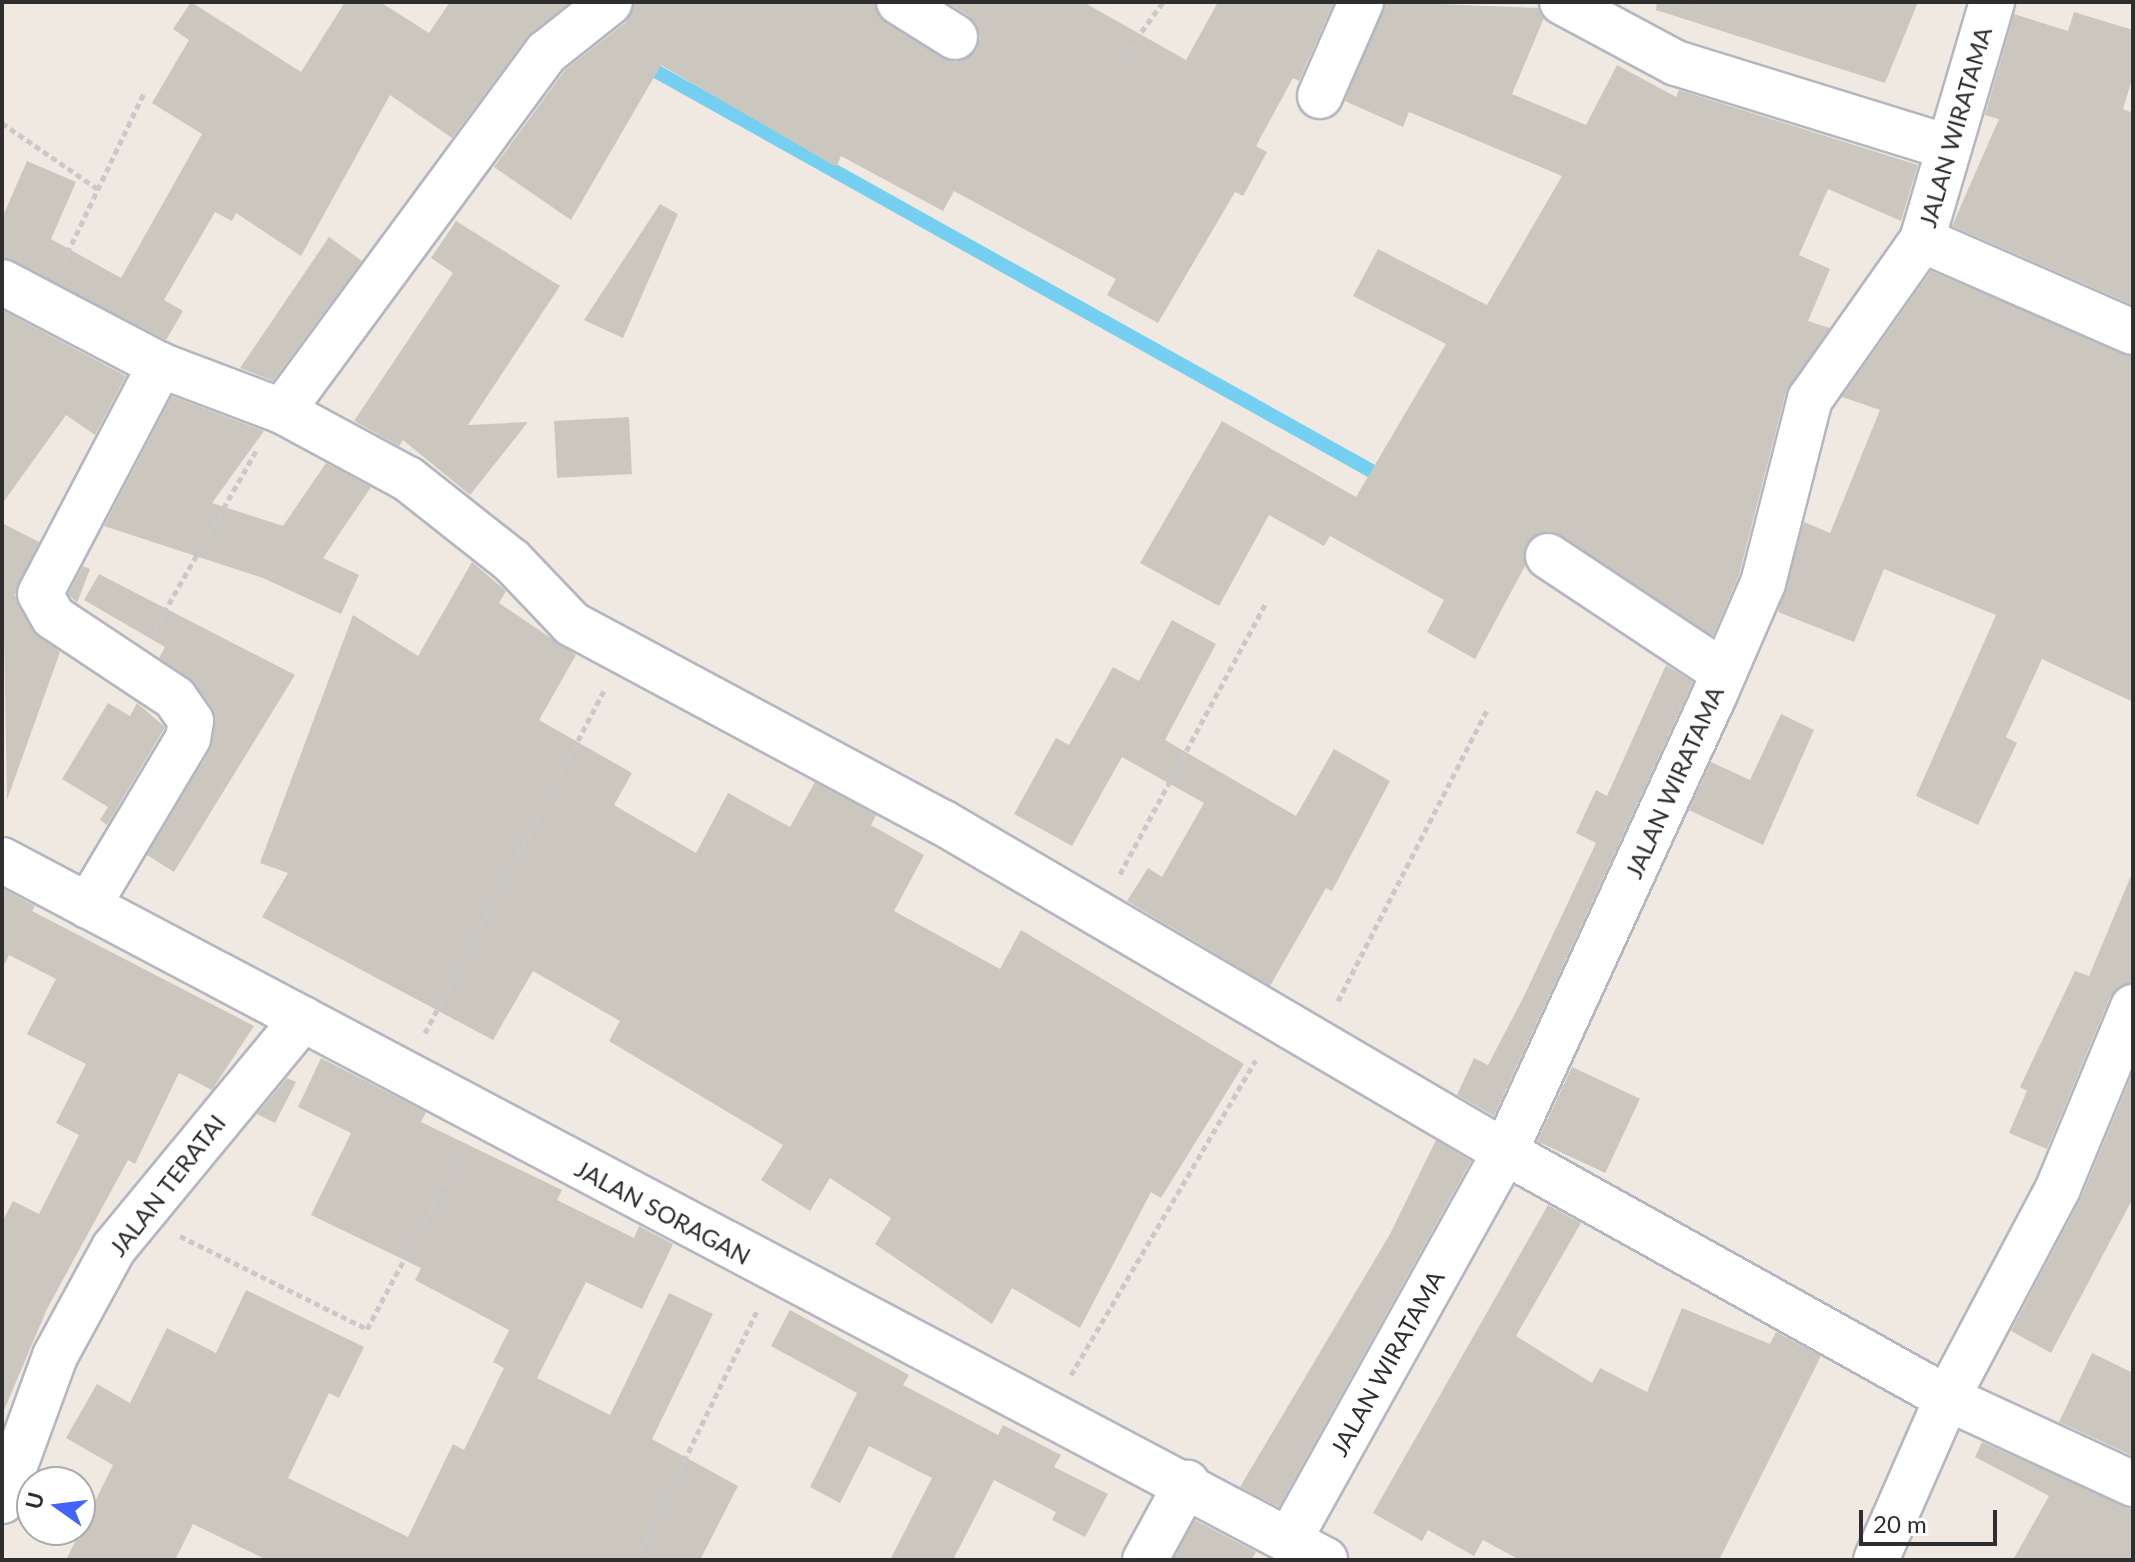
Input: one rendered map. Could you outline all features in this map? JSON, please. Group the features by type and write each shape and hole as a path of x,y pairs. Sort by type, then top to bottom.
{"street":[{"path":"282,411 547,52 610,2"},
{"path":"899,2 955,37"},
{"path":"1320,96 1361,2"},
{"path":"1562,2 1676,63 1948,147"},
{"name":"JALAN WIRATAMA","path":"1307,1550 1505,1152 1724,673 1763,583 1810,399 1922,240 1992,2"},
{"path":"1922,240 2133,332"},
{"path":"2,282 45,300 160,365 282,411 408,479 512,561 572,624 1098,913 1505,1152 1947,1398 2133,1484"},
{"path":"88,906 191,726 180,702 53,617 40,594 160,365"},
{"path":"1548,556 1724,673"},
{"name":"JALAN SORAGAN","path":"2,860 775,1272 1053,1412 1307,1550"},
{"path":"1876,1560 1947,1398 2058,1188 2133,1007"},
{"name":"JALAN TERATAI","path":"2,1501 55,1356 114,1248 303,1019"},
{"path":"1145,1560 1187,1483"}],"path":[{"path":"1118,64 1163,2"},
{"path":"45,300 144,93"},
{"path":"2,123 98,189"},
{"path":"132,669 282,411"},
{"path":"1098,913 1267,601"},
{"path":"404,1072 625,652"},
{"path":"1318,1041 1488,708"},
{"path":"1053,1412 1279,1018"},
{"path":"140,1216 367,1329 440,1189"},
{"path":"636,1560 775,1272"}],"building":[{"path":"191,2 301,72 345,2 380,2 429,33 450,2 570,2 527,37 452,138 390,95 301,256 236,213 232,221 215,212 164,300 183,311 166,340 2,257 2,218 27,161 76,182 51,239 121,278 202,134 152,103 189,40 173,29"},
{"path":"634,2 874,2 886,23 955,62 976,51 980,37 969,16 946,2 1083,2 1186,60 1218,2 1334,2 1299,81 1293,78 1256,146 1267,152 1243,196 1235,192 1158,323 1107,295 1116,279 954,191 943,211 841,156 836,167 661,65 571,220 494,167 565,70 626,22"},
{"path":"1386,2 1538,8 1544,18 1512,94 1586,125 1617,65 1676,97 1679,90 1918,165 1901,221 1828,189 1799,255 1830,269 1808,321 1830,328 1786,392 1739,575 1713,636 1550,531 1527,543 1525,566 1475,659 1427,632 1444,600 1330,536 1324,546 1269,515 1219,606 1140,563 1222,421 1356,497 1446,344 1353,296 1378,249 1487,305 1562,176 1409,112 1403,127 1345,101"},
{"path":"1657,2 1918,2 1885,83 1656,10"},
{"path":"2074,12 2133,30 2133,76 2123,109 2133,113 2133,305 1952,226 1999,119 1985,115 2014,14 2068,31"},
{"path":"660,204 678,214 623,338 584,320"},
{"path":"456,221 560,286 468,425 528,422 470,495 403,440 399,446 354,421 453,273 431,258"},
{"path":"329,237 362,261 273,381 240,368"},
{"path":"1931,271 2133,357 2133,702 2042,659 2006,737 2017,743 1978,825 1916,796 1996,615 1884,569 1854,642 1778,612 1804,522 1830,533 1880,410 1842,397"},
{"path":"2,310 126,376 95,435 66,415 2,504"},
{"path":"172,396 264,431 212,503 283,526 326,463 371,487 323,558 359,575 341,614 263,578 104,526"},
{"path":"629,417 632,474 557,478 554,421"},
{"path":"2,523 39,542 15,595 32,630 60,652 7,800"},
{"path":"472,562 506,591 499,603 576,655 539,720 632,773 614,805 696,853 728,793 790,827 815,782 876,815 871,825 924,855 894,911 1000,969 1021,930 1244,1064 1161,1198 1151,1192 1080,1328 1012,1288 992,1324 875,1244 891,1218 830,1178 810,1211 761,1180 783,1145 609,1041 620,1021 533,971 493,1040 262,917 288,873 260,863 353,615 418,656"},
{"path":"83,566 90,569 77,603 68,594"},
{"path":"99,574 295,675 174,872 147,855 210,750 212,708 189,678 159,658 165,647 84,600"},
{"path":"1172,620 1216,644 1165,740 1296,816 1334,749 1390,781 1332,891 1326,888 1270,986 1127,901 1148,868 1162,877 1204,803 1122,757 1072,846 1014,814 1056,738 1069,745 1113,667 1139,681"},
{"path":"1666,665 1693,682 1494,1116 1457,1095 1474,1058 1488,1065 1523,998 1596,843 1576,833 1596,790 1607,796"},
{"path":"108,703 130,716 137,703 165,727 107,825 100,820 108,807 62,779"},
{"path":"1781,714 1814,730 1763,845 1689,810 1711,762 1750,780"},
{"path":"2133,871 2133,983 2110,997 2047,1149 2009,1133 2027,1091 2020,1087 2075,971 2089,976"},
{"path":"2,888 35,906 32,911 254,1026 212,1090 179,1073 135,1164 128,1160 47,1309 2,1415 2,1222 13,1201 39,1214 79,1135 56,1123 86,1064 27,1034 56,979 9,955 2,969"},
{"path":"321,1058 426,1112 421,1122 562,1190 557,1200 634,1238 639,1226 673,1244 642,1309 586,1282 537,1378 610,1415 669,1293 713,1314 652,1439 738,1486 700,1560 267,1560 193,1524 175,1560 66,1560 73,1546 96,1546 96,1499 113,1465 66,1438 97,1384 130,1403 167,1328 216,1353 246,1290 364,1347 339,1398 329,1393 288,1478 408,1537 453,1444 464,1450 504,1368 493,1362 509,1330 415,1280 421,1268 311,1215 351,1133 298,1107"},
{"path":"1572,1067 1640,1099 1605,1173 1537,1141"},
{"path":"2133,1072 2133,1198 2051,1353 2011,1331 2081,1198"},
{"path":"287,1078 296,1082 275,1123 257,1114"},
{"path":"1436,1140 1471,1161 1279,1507 1240,1487 1390,1234"},
{"path":"1548,1205 1581,1223 1516,1336 1592,1383 1600,1368 1647,1392 1682,1308 1770,1344 1776,1332 1821,1356 1719,1560 1520,1560 1483,1540 1474,1556 1428,1530 1422,1541 1373,1513"},
{"path":"790,1310 909,1375 903,1385 998,1435 1003,1425 1061,1455 1054,1467 1108,1494 1085,1537 1052,1520 1056,1512 994,1480 953,1560 890,1560 932,1478 869,1446 840,1503 810,1487 857,1393 771,1346"},
{"path":"2092,1353 2133,1373 2133,1456 2059,1422"},
{"path":"1982,1442 2133,1509 2133,1560 2013,1560 2049,1496 1975,1457"},
{"path":"1195,1520 1256,1552 1251,1560 1173,1560"}],"waterway":[{"path":"643,64 1386,479"}]}
